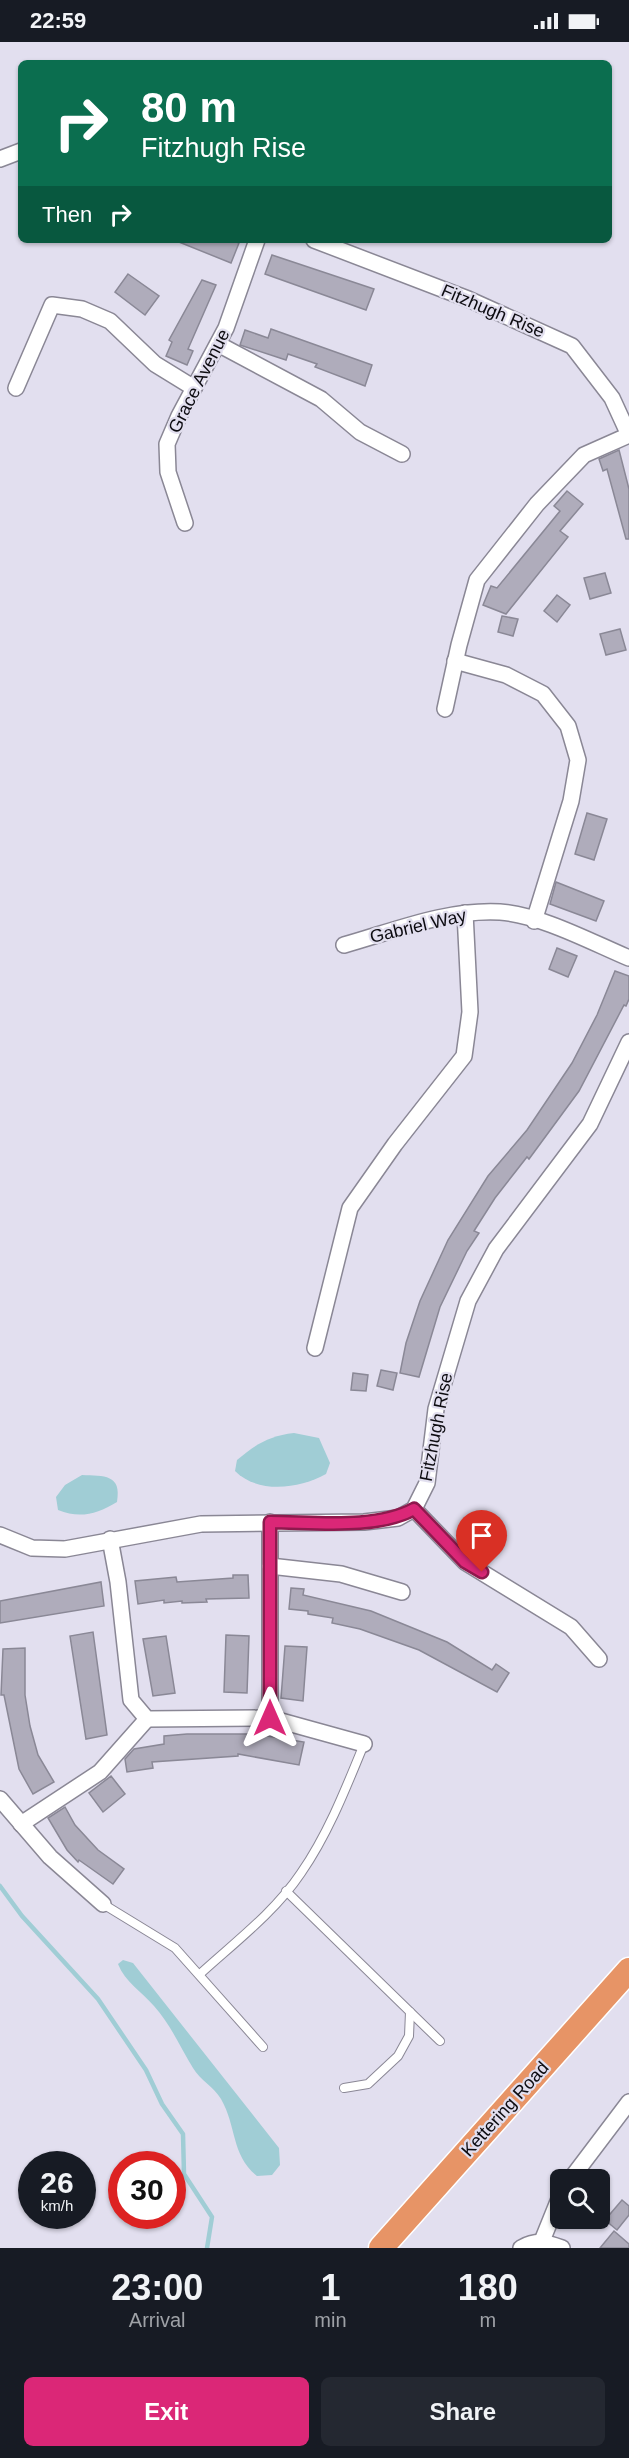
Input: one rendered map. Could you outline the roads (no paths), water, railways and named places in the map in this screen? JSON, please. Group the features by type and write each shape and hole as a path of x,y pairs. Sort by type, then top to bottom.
{"highway":[{"name":"Kettering Road","path":"381,2248 629,1970"}],"street":[{"path":"0,159 18,152"},
{"name":"Grace Avenue","path":"185,523 168,472 167,444 226,328 256,243"},
{"name":"Fitzhugh Rise","path":"322,243 468,299 572,346 612,398 629,435"},
{"path":"16,388 52,305 82,309 110,321 155,364 194,388"},
{"path":"218,344 321,399 360,432 402,454"},
{"path":"445,708 477,580 537,504 584,455 629,435"},
{"path":"455,661 506,675 543,694 568,726 578,760 571,801 534,921"},
{"name":"Gabriel Way","path":"344,945 428,921 465,914 501,912 534,921 629,958"},
{"path":"315,1348 350,1208 395,1144 464,1056 470,1012 465,914"},
{"name":"Fitzhugh Rise","path":"414,1509 427,1483 436,1409 468,1301 496,1249 590,1124 629,1042"},
{"path":"0,1535 32,1548 64,1549 201,1524 364,1521 398,1518 414,1509 465,1562 571,1627 599,1659"},
{"path":"270,1522 270,1718"},
{"path":"110,1539 118,1582 131,1700 147,1719"},
{"path":"270,1566 341,1574 402,1592"},
{"path":"21,1824 100,1772 147,1719 270,1718 364,1744"},
{"path":"0,1799 50,1857 103,1904"},
{"path":"578,2169 629,2102"},
{"path":"542,2241 550,2221"},
{"path":"521,2248 530,2242 542,2241 562,2248"}],"lane":[{"path":"200,1974 261,1917 301,1874 337,1806 364,1744"},
{"path":"286,1890 440,2041"},
{"path":"103,1904 175,1948 263,2047"},
{"path":"344,2088 368,2084 398,2056 410,2036 410,2012"}],"waterway":[{"path":"0,1886 22,1916 98,1999 146,2070 162,2104 183,2134 184,2174 212,2217 207,2248"}]}
